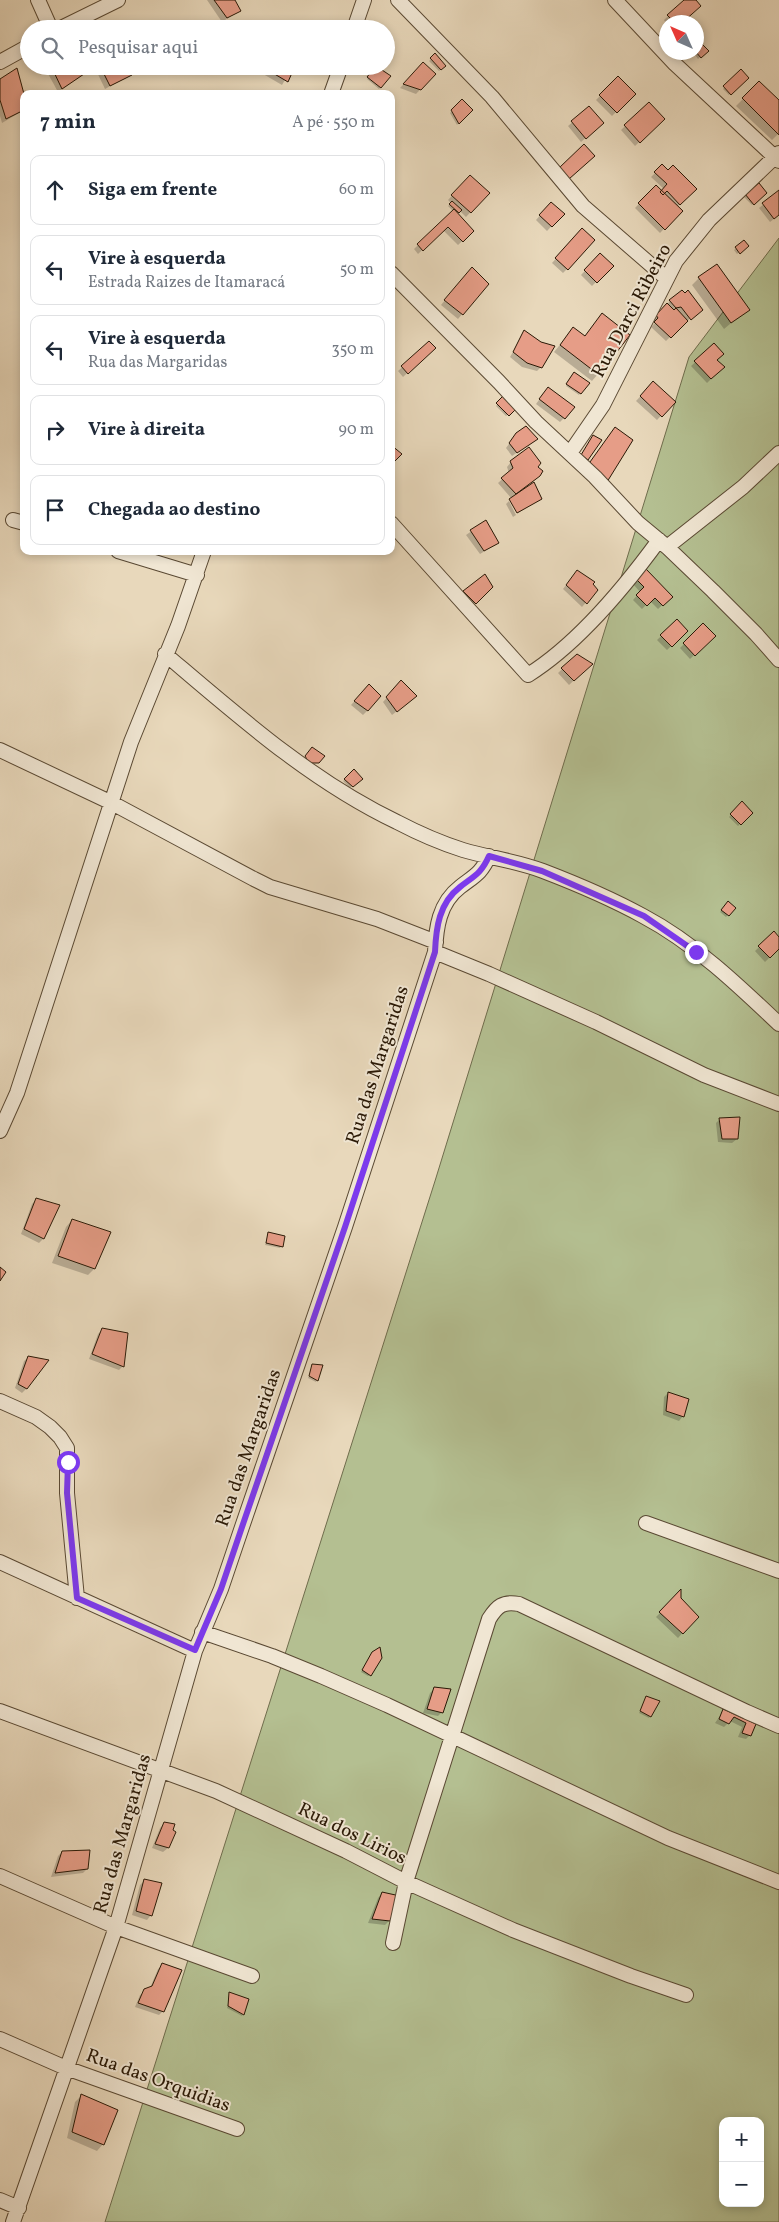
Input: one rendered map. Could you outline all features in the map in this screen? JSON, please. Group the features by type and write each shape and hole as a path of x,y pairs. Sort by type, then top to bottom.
{"street":[{"path":"38,0 47,20"},
{"path":"77,20 118,0"},
{"path":"357,20 364,0"},
{"path":"398,0 492,97 583,206 666,278"},
{"path":"615,0 675,64 777,157"},
{"path":"0,62 20,51"},
{"path":"332,90 338,75"},
{"name":"Rua Darci Ribeiro","path":"570,453 604,405 676,261 698,233 777,157"},
{"path":"395,277 500,382 536,422 570,453 638,523 663,543 756,634 779,660"},
{"path":"395,527 528,675 564,647 622,591 663,543 743,487 779,453"},
{"path":"131,555 197,575"},
{"path":"0,1131 17,1093 131,742 197,575 203,555"},
{"path":"166,654 221,701 330,785 407,827 463,850 542,871 644,916 726,975 779,1024"},
{"path":"0,750 112,803 270,886 377,919 704,1075 779,1104"},
{"name":"Rua das Margaridas","path":"14,2222 116,1927 195,1650 221,1589 345,1227 436,947 438,920 442,908 457,888 480,872 489,856"},
{"path":"0,1401 36,1418 50,1427 67,1448 67,1493 77,1598"},
{"path":"646,1523 779,1571"},
{"path":"0,1562 195,1650"},
{"path":"393,1943 406,1882 489,1620 496,1608 509,1602 519,1604 779,1726"},
{"path":"202,1632 272,1656 387,1705 668,1838 779,1882"},
{"name":"Rua dos Lirios","path":"0,1711 216,1791 262,1811 406,1882 513,1930 686,1996"},
{"path":"0,1876 116,1927 252,1976"},
{"name":"Rua das Orquidias","path":"0,2039 66,2068 237,2129"},
{"path":"0,2200 19,2208"}],"green space":[{"path":"779,238 779,2222 105,2222 435,1181 689,357"}],"building":[{"path":"214,0 235,0 241,11 227,18"},
{"path":"684,0 696,0 701,6 691,15 667,15"},
{"path":"704,46 709,51 704,55"},
{"path":"435,53 446,66 441,70 430,58"},
{"path":"423,62 436,74 421,90 403,84"},
{"path":"17,68 23,90 20,90 20,112 6,119 0,100 0,79"},
{"path":"741,69 749,78 731,95 723,86"},
{"path":"55,75 83,75 62,89"},
{"path":"104,75 132,75 110,86"},
{"path":"276,75 291,75 288,82"},
{"path":"369,75 391,76 381,88 367,77"},
{"path":"618,76 636,94 617,113 599,95"},
{"path":"759,81 779,100 779,135 742,98"},
{"path":"462,99 473,110 459,124 451,110"},
{"path":"649,102 665,119 640,143 624,125"},
{"path":"589,106 604,123 586,139 571,121"},
{"path":"584,144 595,156 569,179 559,168"},
{"path":"662,164 668,170 673,165 697,189 680,205 667,191 663,195 660,192 667,184 654,172"},
{"path":"470,175 490,193 471,213 451,195"},
{"path":"759,183 767,193 754,205 745,194"},
{"path":"656,185 683,211 665,230 638,203"},
{"path":"779,190 779,215 774,219 762,203"},
{"path":"452,201 462,210 459,213 449,204"},
{"path":"551,202 565,214 552,227 539,215"},
{"path":"454,209 474,231 463,242 448,227 423,251 417,244"},
{"path":"582,228 595,240 568,270 555,258"},
{"path":"744,240 749,246 740,254 735,247"},
{"path":"600,253 614,266 597,283 584,270"},
{"path":"717,264 750,310 731,323 698,277"},
{"path":"472,267 489,284 463,315 444,300"},
{"path":"682,290 685,293 688,290 703,310 691,320 681,307 676,308 669,300"},
{"path":"667,303 674,310 676,308 688,321 671,338 654,322 658,318 656,315"},
{"path":"602,313 630,335 599,375 560,345 573,327 585,336"},
{"path":"524,330 541,342 555,346 542,368 527,363 513,352"},
{"path":"429,341 436,348 408,374 401,366"},
{"path":"714,343 724,354 717,360 725,367 711,379 694,361"},
{"path":"574,372 590,383 581,394 566,384"},
{"path":"653,381 676,402 662,417 640,396"},
{"path":"548,387 575,407 565,419 539,399"},
{"path":"505,394 518,407 509,416 496,403"},
{"path":"526,426 538,439 517,453 509,443 516,433"},
{"path":"615,427 633,440 607,482 590,462"},
{"path":"593,435 602,440 588,460 581,455"},
{"path":"529,447 541,463 538,467 543,471 540,476 516,494 501,478 513,468 510,461"},
{"path":"395,448 402,454 395,461"},
{"path":"534,482 542,499 517,513 509,499"},
{"path":"486,520 499,543 484,551 470,530"},
{"path":"646,569 673,597 663,606 655,598 647,606 636,595 644,587 636,579"},
{"path":"577,570 595,582 593,584 598,590 587,604 566,585"},
{"path":"485,574 493,587 476,604 463,591"},
{"path":"677,619 688,631 672,647 660,635"},
{"path":"703,623 716,636 695,656 683,643"},
{"path":"577,654 593,664 574,681 561,668"},
{"path":"401,680 417,696 397,712 386,697"},
{"path":"369,684 381,696 368,711 354,701"},
{"path":"312,747 325,756 319,763 309,763 305,756"},
{"path":"354,769 363,779 353,787 344,779"},
{"path":"742,801 753,813 741,825 730,814"},
{"path":"728,901 736,908 729,916 721,910"},
{"path":"774,931 779,937 779,949 770,958 758,946"},
{"path":"740,1117 738,1139 722,1139 719,1118"},
{"path":"36,1198 60,1205 44,1239 24,1229"},
{"path":"72,1219 111,1232 95,1269 58,1256"},
{"path":"268,1232 285,1236 283,1247 266,1243"},
{"path":"0,1267 6,1272 0,1281"},
{"path":"102,1328 128,1333 124,1367 92,1354"},
{"path":"28,1356 49,1360 27,1389 18,1384"},
{"path":"312,1364 323,1365 318,1381 309,1376"},
{"path":"668,1392 689,1399 684,1417 666,1411"},
{"path":"681,1589 681,1598 699,1617 683,1634 659,1612"},
{"path":"380,1647 382,1658 371,1676 362,1670 372,1652"},
{"path":"434,1687 451,1689 443,1713 427,1709"},
{"path":"646,1696 660,1701 651,1717 640,1711"},
{"path":"723,1709 756,1724 751,1736 742,1733 746,1723 734,1717 729,1724 719,1719"},
{"path":"164,1822 175,1824 173,1830 176,1832 169,1848 155,1844"},
{"path":"90,1850 88,1869 55,1873 62,1851"},
{"path":"144,1879 162,1883 152,1916 136,1911"},
{"path":"382,1892 400,1896 390,1921 372,1919"},
{"path":"162,1963 182,1970 164,2012 138,2003 144,1989 152,1986"},
{"path":"229,1992 249,1999 244,2015 228,2006"},
{"path":"81,2094 118,2110 104,2145 72,2132"}],"route":[{"path":"68,1462 67,1493 77,1598 195,1650 221,1589 345,1227 435,952 438,920 442,908 457,888 472,880 480,872 489,856 542,871 644,916 696,952"}]}
